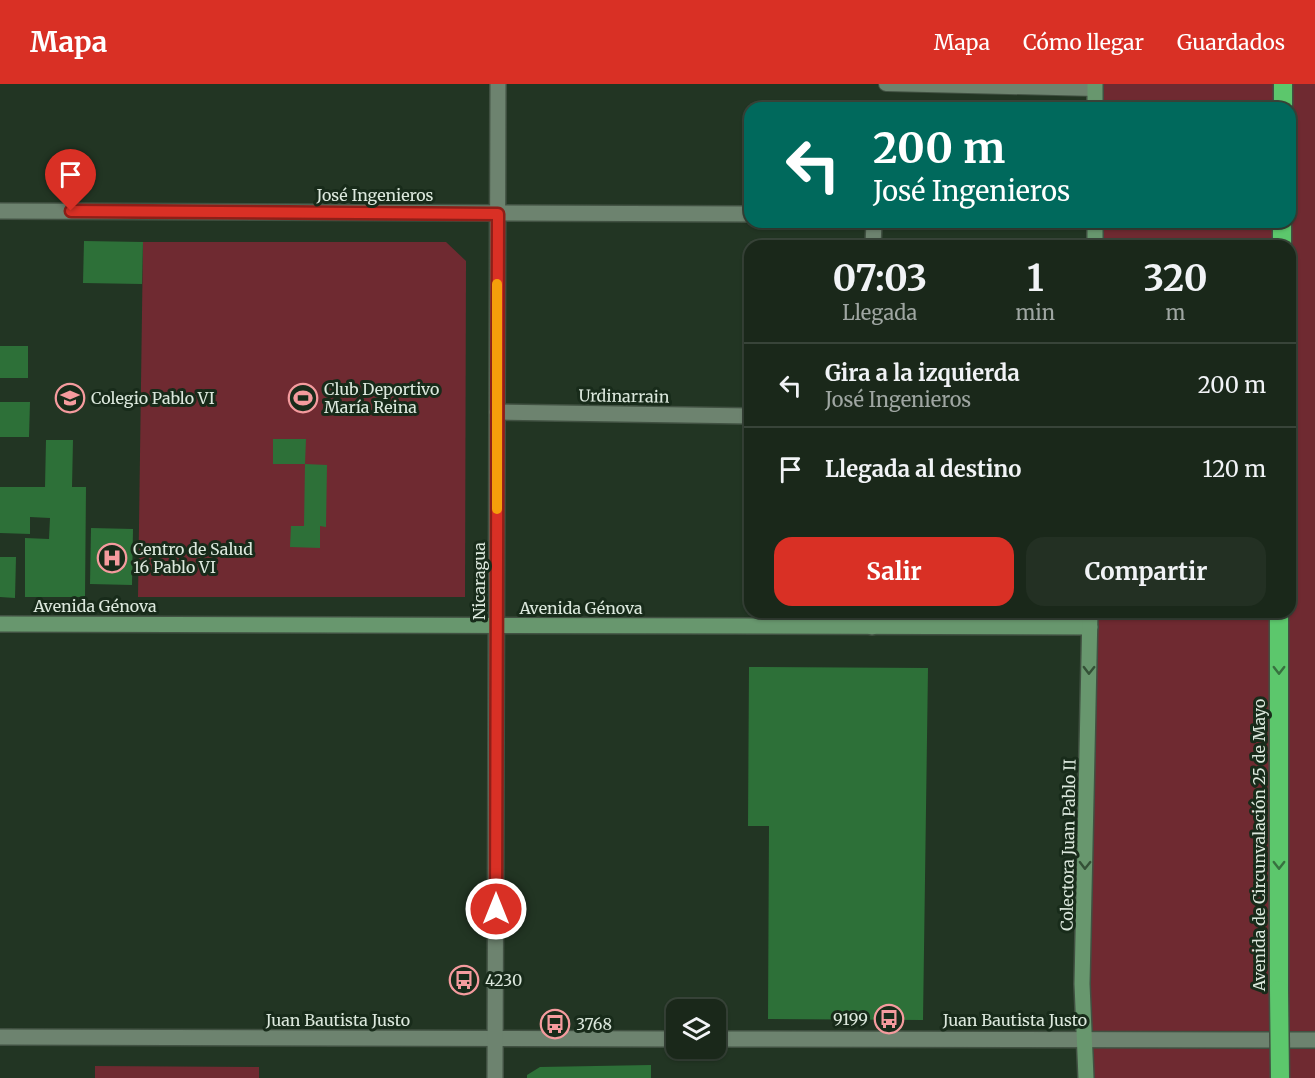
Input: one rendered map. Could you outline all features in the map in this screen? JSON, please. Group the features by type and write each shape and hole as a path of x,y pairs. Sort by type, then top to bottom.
{"highway":[{"name":"Avenida de Circunvalación 25 de Mayo","path":"1279,618 1280,1078"}],"street":[{"name":"Nicaragua","path":"495,1078 498,84"},
{"path":"1095,86 1095,102"},
{"name":"José Ingenieros","path":"0,211 744,214"},
{"name":"Urdinarrain","path":"497,412 744,416"},
{"name":"Avenida Génova","path":"0,624 497,625 872,619 1090,620"},
{"name":"Colectora Juan Pablo II","path":"1086,1078 1082,984 1090,620"},
{"name":"Juan Bautista Justo","path":"0,1037 666,1039"},
{"name":"Juan Bautista Justo","path":"726,1039 1315,1040"}],"lane":[{"path":"886,84 1095,86"}],"shaded area":[{"path":"1095,84 1315,84 1315,1078 1086,1078 1090,618 1296,618 1296,240 1095,240 1095,228 1296,228 1296,102 1095,102"},
{"name":"Club Deportivo María Reina","path":"143,242 446,242 466,261 465,597 138,597"},
{"path":"95,1066 259,1067 259,1078 95,1078"}],"building":[{"path":"84,241 143,242 142,284 83,283"},
{"path":"0,346 28,346 28,378 0,378"},
{"path":"0,402 30,402 29,437 0,437"},
{"path":"273,439 306,439 305,464 273,464"},
{"path":"46,440 73,440 72,487 86,487 85,597 25,597 25,538 49,539 50,518 30,517 30,534 0,533 0,487 45,487"},
{"path":"305,464 327,465 326,527 320,526 320,548 290,547 291,526 304,526"},
{"path":"91,528 133,529 132,585 90,584"},
{"path":"0,557 16,557 15,598 0,597"},
{"path":"749,667 928,668 923,1020 768,1019 769,826 748,826"},
{"path":"651,1065 651,1078 527,1078 527,1075 540,1067"}],"slow traffic":[{"path":"497,284 497,509"}],"place":[{"name":"Colegio Pablo VI","path":"70,398"},
{"name":"Club Deportivo María Reina","path":"303,398"},
{"name":"Centro de Salud 16 Pablo VI","path":"112,558"},
{"name":"4230","path":"464,980"},
{"name":"9199","path":"889,1019"},
{"name":"3768","path":"555,1024"}],"route":[{"path":"71,211 498,214 496,909"}]}
